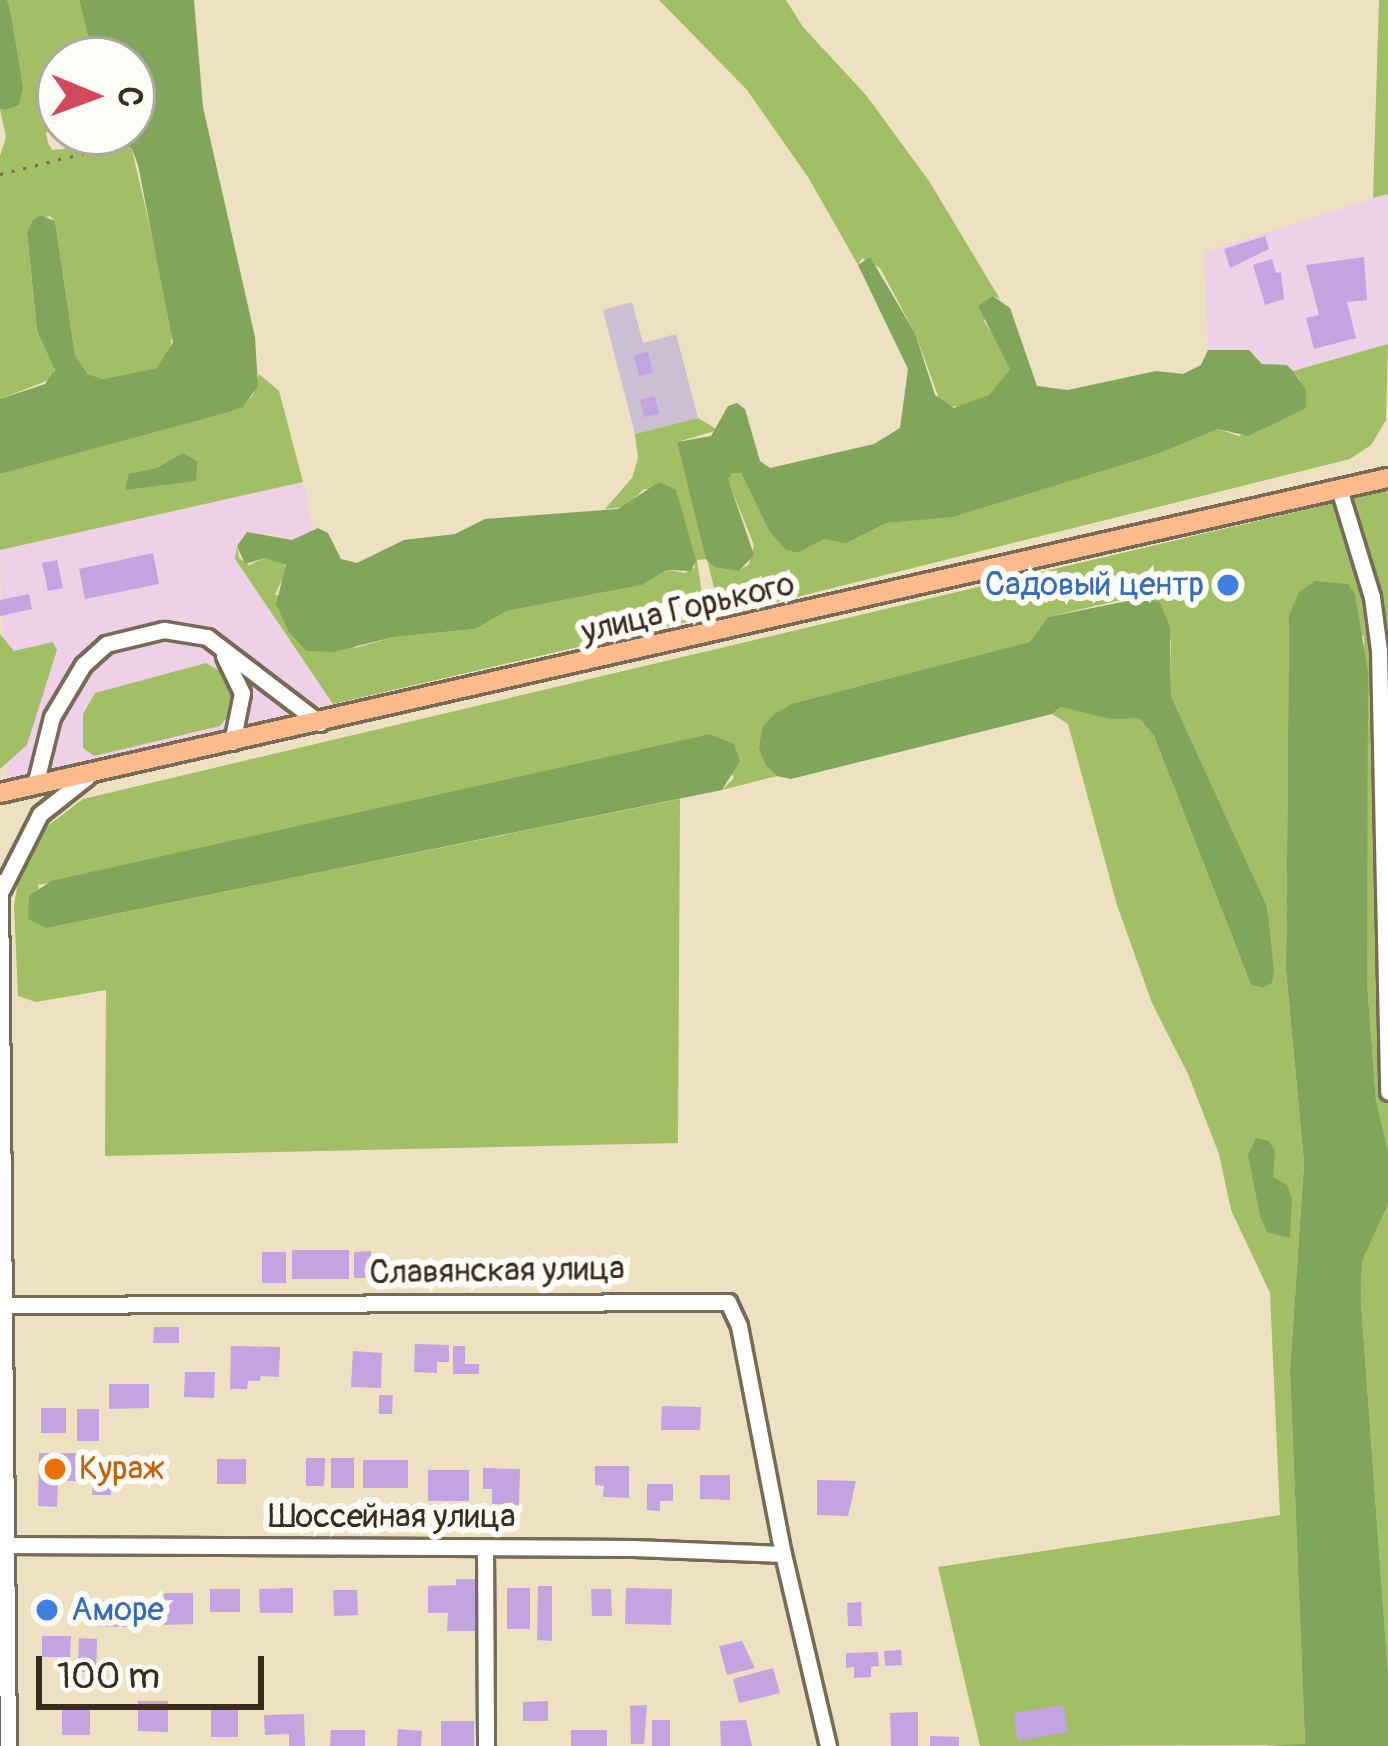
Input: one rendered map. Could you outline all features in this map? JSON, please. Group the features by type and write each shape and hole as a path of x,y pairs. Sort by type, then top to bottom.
{"main road":[{"name":"улица Горького","path":"0,793 1388,478"}],"street":[{"path":"1339,489 1372,597 1379,650 1388,1092"},
{"path":"34,785 52,718 93,654 106,644 164,631 207,637 320,722"},
{"path":"207,637 228,662 242,693 232,742"},
{"path":"8,1746 8,1305 0,888 40,814 94,772"},
{"name":"Славянская улица","path":"8,1305 720,1299 733,1308 740,1326 783,1554"},
{"name":"Шоссейная улица","path":"5,1545 783,1554"},
{"path":"485,1548 486,1746"},
{"path":"783,1554 828,1746"}],"path":[{"path":"0,174 73,156"}],"shaded area":[{"path":"1388,194 1388,344 1293,371 1286,365 1262,364 1255,354 1208,350 1205,252"},
{"path":"632,302 643,343 676,334 698,418 635,434 603,310"},
{"path":"303,482 314,531 292,540 271,533 237,546 235,559 333,704 7,779 0,550"}],"green space":[{"path":"0,0 7,0 10,10 23,86 19,105 5,110 0,109"},
{"path":"7,0 79,0 88,36 36,36 36,156 133,156 174,329 168,356 158,368 101,379 88,374 75,355 55,221 50,216 32,221 27,234 37,330 54,361 54,378 0,399 0,156 6,137 0,109 5,110 23,86"},
{"path":"79,0 194,0 203,107 255,337 258,386 243,407 0,474 0,399 45,384 55,370 37,330 27,233 32,221 40,215 55,221 75,355 88,374 102,379 157,368 173,342 135,156 156,156 156,36 88,36"},
{"path":"659,0 786,0 803,27 866,95 929,181 1000,299 993,296 984,321 1009,359 1010,369 989,395 963,408 941,404 915,333 880,268 862,258 858,265 808,177 747,90"},
{"path":"1379,0 1388,0 1388,194 1373,198"},
{"path":"870,257 915,333 935,395 954,408 989,395 1010,369 978,306 993,296 1010,308 1037,386 1068,390 1156,371 1183,374 1201,365 1208,350 1249,350 1262,364 1287,365 1293,371 1306,390 1306,408 1248,436 1218,429 1158,454 952,517 887,523 846,543 824,539 798,553 786,550 769,531 741,473 732,473 728,479 754,555 739,571 715,567 706,559 677,442 711,436 728,406 737,403 745,409 760,461 770,468 874,444 900,428 908,369 858,265"},
{"path":"1388,344 1386,420 1371,445 1350,459 733,613 718,604 707,559 697,560 704,607 690,621 333,704 235,559 237,546 239,558 249,565 265,558 283,562 287,570 275,594 355,648 394,637 475,629 507,611 642,585 667,570 685,573 695,567 676,490 644,489 625,507 605,509 632,478 638,458 635,434 698,418 718,430 677,442 739,571 749,564 754,545 727,478 732,473 741,473 769,531 786,549 798,553 823,539 857,537 887,523 952,516 1158,454 1218,429 1239,436 1272,421 1300,380 1293,371"},
{"path":"259,374 279,391 303,482 0,550 0,474 242,407 253,395"},
{"path":"183,453 197,461 196,481 125,490 129,474 157,468"},
{"path":"659,482 676,490 696,560 691,571 667,570 642,585 507,611 475,629 394,637 333,652 306,651 289,632 276,604 286,565 265,558 245,564 237,546 247,532 292,540 318,528 328,533 341,559 357,563 404,540 455,534 485,519 618,509"},
{"path":"1388,490 1388,1151 1376,1100 1367,982 1364,636 1289,616 1286,970 1304,1163 1290,1371 1305,1745 980,1746 938,1567 1280,1515 1270,1293 1231,1210 1219,1154 1188,1074 1152,1003 1117,905 1068,724 1052,714 1061,707 1110,718 1139,718 1154,736 1251,985 1263,988 1272,983 1267,906 1171,696 1171,640 1125,599 1048,617 1031,642 794,703 766,766 777,776 722,790 734,778 709,734 38,885 47,928 680,799 678,1143 105,1156 106,990 36,1002 18,996 14,905 21,865 41,831 83,799"},
{"path":"1315,581 1348,584 1355,594 1368,672 1367,982 1376,1100 1388,1151 1388,1204 1362,1262 1361,1302 1388,1674 1388,1746 1263,1746 1305,1744 1290,1371 1304,1163 1286,970 1289,616 1299,592"},
{"path":"1147,597 1160,603 1170,627 1171,696 1267,906 1274,970 1272,983 1263,988 1251,985 1154,736 1139,718 1110,719 1061,707 1052,714 791,779 777,776 766,766 759,749 762,728 774,714 794,703 1030,642 1048,617"},
{"path":"0,634 14,651 53,642 57,650 27,745 0,769"},
{"path":"206,663 223,673 234,693 230,714 220,726 94,756 83,748 83,714 95,693"},
{"path":"709,734 734,744 740,761 722,790 47,928 28,919 29,896 51,881"},
{"path":"1256,1138 1269,1141 1275,1151 1273,1177 1287,1185 1292,1199 1290,1238 1267,1232 1260,1216 1248,1155"},
{"path":"1388,1204 1388,1674 1361,1302 1362,1262"}],"building":[{"path":"1265,236 1269,249 1230,268 1224,249"},
{"path":"1364,257 1367,300 1347,302 1356,338 1314,349 1306,318 1319,315 1306,265"},
{"path":"1272,259 1276,273 1281,272 1284,299 1265,305 1253,265"},
{"path":"648,352 653,373 639,376 634,355"},
{"path":"655,396 659,414 644,417 640,400"},
{"path":"153,553 159,584 85,599 79,569"},
{"path":"57,560 63,588 48,591 42,563"},
{"path":"29,594 32,609 0,616 0,600"},
{"path":"292,1250 349,1250 349,1279 292,1279"},
{"path":"371,1251 371,1278 354,1278 354,1252"},
{"path":"262,1252 286,1252 286,1283 262,1283"},
{"path":"154,1327 179,1327 179,1343 153,1343"},
{"path":"415,1344 449,1345 449,1362 437,1362 437,1373 414,1372"},
{"path":"231,1346 280,1347 279,1377 261,1376 260,1381 248,1381 247,1389 230,1389"},
{"path":"453,1346 465,1346 465,1364 479,1364 479,1374 453,1374"},
{"path":"353,1351 382,1353 381,1388 351,1387"},
{"path":"185,1372 215,1372 214,1398 184,1397"},
{"path":"109,1384 149,1384 149,1408 109,1409"},
{"path":"379,1395 393,1395 392,1414 379,1414"},
{"path":"662,1406 701,1407 700,1430 661,1430"},
{"path":"41,1408 66,1408 66,1433 41,1433"},
{"path":"77,1409 99,1409 99,1441 77,1441"},
{"path":"39,1453 76,1453 76,1481 58,1481 57,1507 38,1506"},
{"path":"306,1458 325,1458 324,1486 306,1486"},
{"path":"331,1458 354,1458 354,1488 331,1488"},
{"path":"217,1459 246,1459 246,1484 217,1484"},
{"path":"363,1460 408,1460 408,1488 363,1488"},
{"path":"93,1466 121,1466 121,1486 111,1486 111,1495 92,1495"},
{"path":"595,1466 629,1466 629,1498 603,1497 604,1486 595,1485"},
{"path":"483,1468 520,1469 519,1505 492,1504 492,1489 483,1489"},
{"path":"428,1470 469,1470 469,1501 428,1501"},
{"path":"700,1475 730,1475 730,1500 700,1499"},
{"path":"817,1480 856,1481 848,1516 817,1515"},
{"path":"647,1484 673,1484 673,1501 660,1501 660,1511 647,1510"},
{"path":"456,1579 476,1579 476,1631 447,1631 448,1613 428,1613 428,1586 456,1585"},
{"path":"538,1586 552,1586 552,1641 537,1640"},
{"path":"293,1588 293,1613 260,1613 259,1589"},
{"path":"507,1588 530,1588 530,1629 507,1629"},
{"path":"626,1588 672,1589 671,1625 625,1624"},
{"path":"210,1589 240,1589 240,1612 210,1612"},
{"path":"591,1589 611,1589 612,1616 592,1616"},
{"path":"333,1590 357,1590 358,1615 334,1616"},
{"path":"164,1593 193,1593 193,1624 164,1625"},
{"path":"96,1600 119,1601 126,1627 96,1626"},
{"path":"38,1602 58,1602 58,1618 38,1618"},
{"path":"861,1602 862,1626 848,1626 847,1603"},
{"path":"42,1636 71,1636 70,1657 42,1657"},
{"path":"79,1638 97,1639 96,1672 78,1672"},
{"path":"742,1641 755,1668 727,1675 719,1646"},
{"path":"901,1650 902,1665 885,1666 884,1651"},
{"path":"878,1652 879,1666 871,1667 871,1677 854,1678 854,1667 846,1668 846,1653"},
{"path":"773,1668 780,1693 739,1703 733,1679"},
{"path":"138,1701 168,1701 168,1732 138,1731"},
{"path":"548,1701 548,1721 523,1721 523,1702"},
{"path":"647,1705 644,1744 631,1744 630,1706"},
{"path":"1063,1705 1068,1732 1018,1741 1013,1713"},
{"path":"62,1707 90,1707 90,1735 62,1735"},
{"path":"211,1708 238,1708 238,1737 211,1737"},
{"path":"918,1712 918,1746 891,1746 890,1713"},
{"path":"304,1714 305,1746 289,1746 289,1734 265,1735 264,1715"},
{"path":"652,1720 670,1720 670,1746 652,1746"},
{"path":"746,1720 752,1746 721,1746 720,1721"},
{"path":"441,1721 474,1721 474,1746 441,1746"},
{"path":"398,1729 422,1731 421,1746 397,1746"},
{"path":"331,1730 365,1730 365,1746 330,1746"},
{"path":"571,1730 607,1730 607,1746 571,1746"},
{"path":"930,1736 959,1737 959,1746 930,1746"}],"place":[{"name":"Садовый центр","path":"1228,585"},
{"name":"Кураж","path":"55,1469"},
{"name":"Аморе","path":"47,1610"}]}
